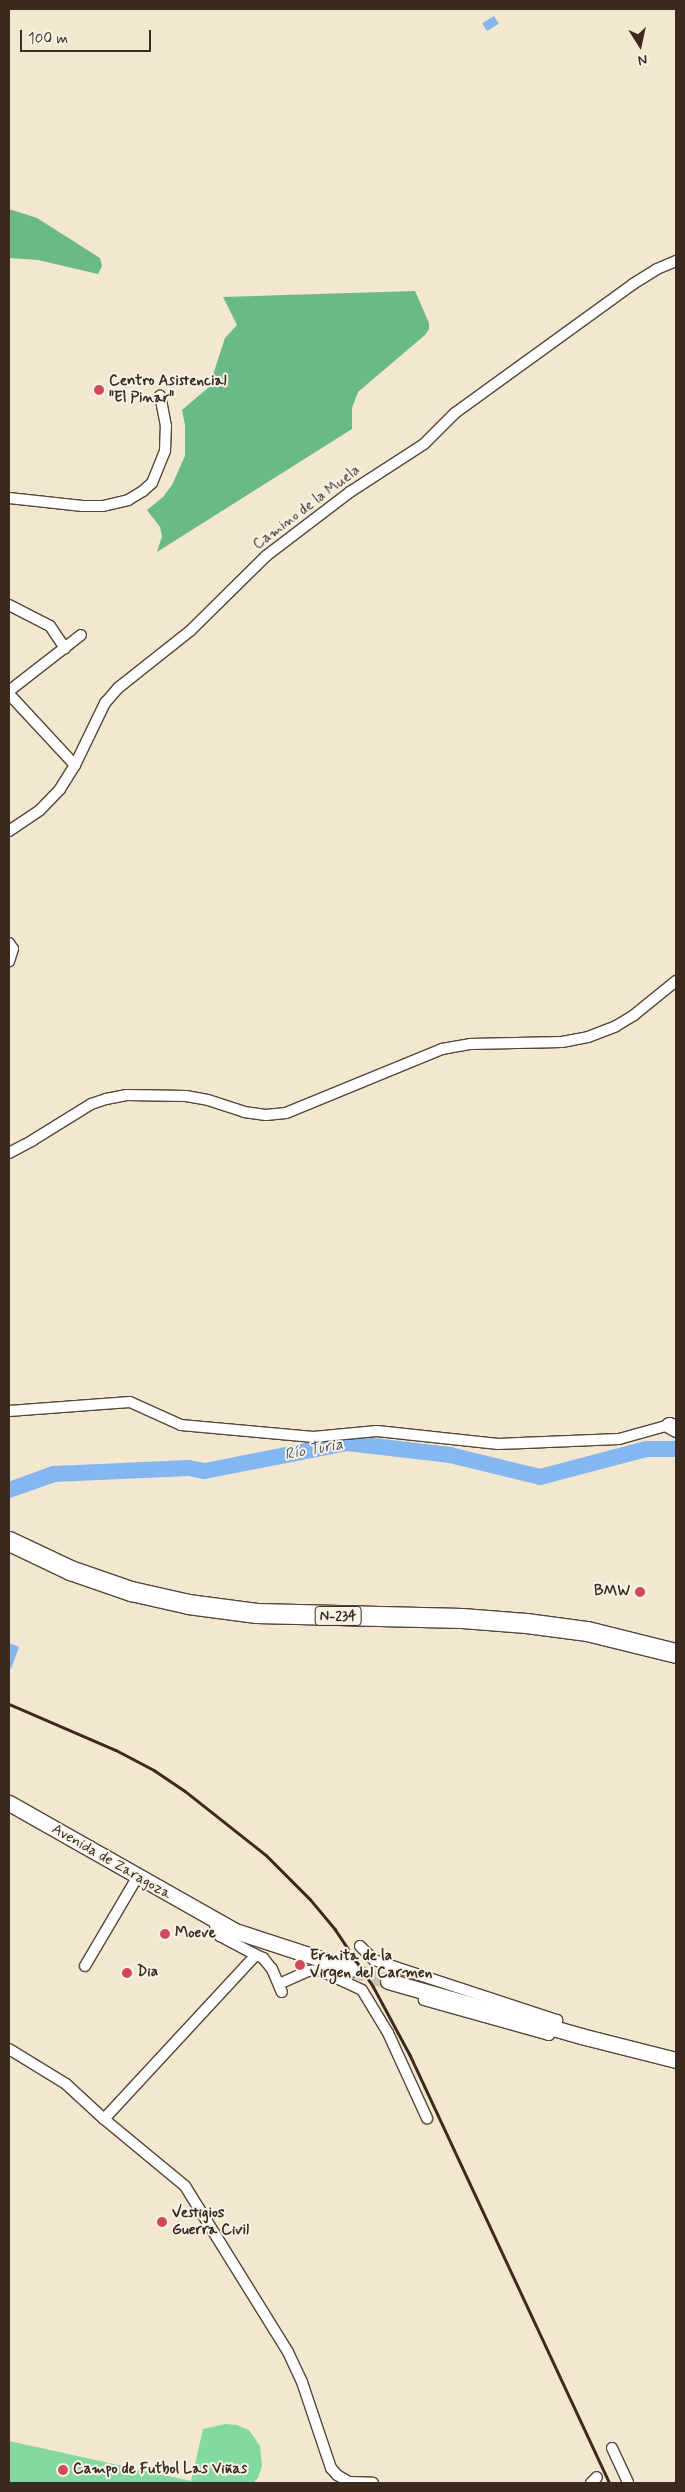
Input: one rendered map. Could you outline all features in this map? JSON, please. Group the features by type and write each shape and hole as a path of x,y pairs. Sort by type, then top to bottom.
{"highway":[{"name":"N-234","path":"9,1541 70,1570 131,1591 188,1604 256,1613 462,1618 526,1623 587,1632 676,1653"}],"main road":[{"name":"Avenida de Zaragoza","path":"9,1803 214,1920 252,1938 351,1970"},
{"path":"388,1981 676,2060"}],"street":[{"name":"Camino de la Muela","path":"9,831 47,804 60,789 75,765 100,711 114,692 190,631 266,556 350,492 424,444 455,413 633,284 657,269 676,261"},
{"path":"9,498 83,506 103,506 128,500 144,492 158,473 166,451 166,426 160,396"},
{"path":"9,605 50,626 65,648"},
{"path":"75,765 9,692 81,635"},
{"path":"9,943 12,949 9,961"},
{"path":"9,1152 33,1140 91,1104 106,1098 127,1095 186,1096 208,1100 244,1112 266,1115 286,1113 442,1049 470,1044 562,1042 588,1037 616,1026 634,1015 676,980"},
{"path":"9,1410 130,1402 172,1422 188,1426 253,1430 314,1437 377,1432 498,1444 619,1439 674,1426"},
{"path":"85,1966 138,1876"},
{"name":"Avenida de Zaragoza","path":"214,1920 216,1930 220,1936 267,1962 280,1988 308,1971 319,1970 362,1990 388,2033 427,2118"},
{"path":"360,1946 374,1960 557,2020 549,2035 424,2000"},
{"path":"104,2120 256,1955"},
{"path":"9,2049 66,2084 104,2120 178,2179 191,2194 288,2352 302,2382 331,2468 337,2475 349,2482 373,2483"},
{"path":"612,2448 628,2483"}],"green space":[{"path":"9,209 37,218 100,258 102,266 98,274 38,260 9,258"},
{"path":"415,291 429,323 429,329 425,335 358,392 352,408 352,429 157,552 162,536 160,527 147,510 163,497 172,485 185,456 185,425 182,410 209,387 225,338 237,325 223,297"},
{"path":"225,2424 237,2425 249,2430 260,2446 262,2466 258,2478 253,2483 9,2483 9,2441 191,2481 203,2429"}],"water":[{"path":"494,16 499,24 487,31 482,23"},
{"path":"9,1643 19,1647 11,1669 9,1668"}],"waterway":[{"name":"Río Turia","path":"9,1490 54,1474 189,1468 205,1471 347,1443 450,1455 540,1477 647,1449 676,1449"}],"tunnel":[{"path":"351,1969 388,1981"}],"railway":[{"path":"9,1704 116,1750 154,1770 185,1791 266,1855 310,1899 335,1929 373,1986 410,2055 610,2483"}],"place":[{"name":"Centro Asistencial \"El Pinar\"","path":"99,390"},
{"name":"BMW","path":"640,1592"},
{"name":"Moeve","path":"165,1934"},
{"name":"Ermita de la Virgen del Carmen","path":"300,1965"},
{"name":"Dia","path":"127,1973"},
{"name":"Vestigios Guerra Civil","path":"162,2222"},
{"name":"Campo de Futbol Las Viñas","path":"63,2470"}]}
